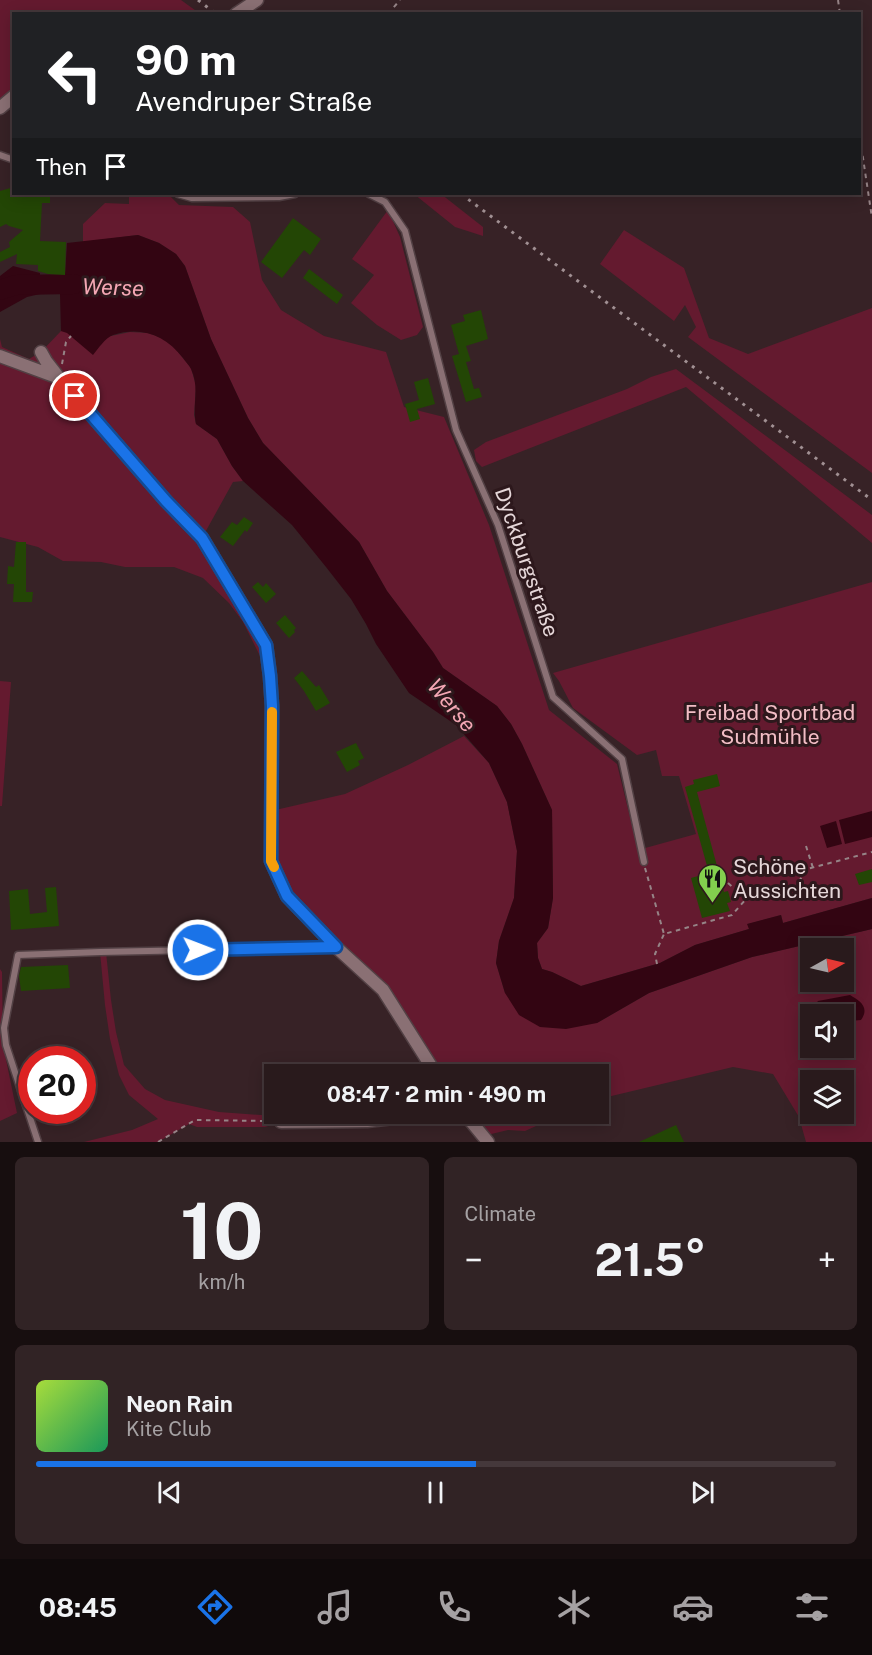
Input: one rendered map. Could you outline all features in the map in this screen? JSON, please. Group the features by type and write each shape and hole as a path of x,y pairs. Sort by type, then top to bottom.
{"street":[{"path":"239,12 257,0"},
{"path":"0,108 12,98"},
{"path":"41,352 60,379 166,501 202,538 266,645 272,706 271,861 287,896 336,947 383,990 430,1064"},
{"path":"0,356 60,379"},
{"path":"473,1124 488,1142"}],"lane":[{"path":"182,195 192,198 286,195"},
{"name":"Dyckburgstraße","path":"371,195 385,202 405,231 456,430 498,525 553,698 622,759 644,862"},
{"path":"38,1142 6,1045 4,1028 18,955 336,947"}],"path":[{"path":"390,12 400,0"},
{"path":"861,145 872,218"},
{"path":"60,379 66,342 71,336"},
{"path":"806,846 813,868"},
{"path":"664,934 732,915 746,899 796,886 807,869 872,852"},
{"path":"644,862 664,934 655,954 657,964"},
{"path":"728,883 746,899"},
{"path":"158,1142 195,1120 264,1122"}],"green space":[{"path":"0,0 181,0 198,12 12,12 12,90 0,102"},
{"name":"Freibad Sportbad Sudmühle","path":"129,195 169,195 179,205 233,207 250,222 262,280 281,310 324,336 386,352 404,407 444,417 489,525 549,710 617,764 638,850 696,834 679,776 662,776 656,750 637,755 573,708 553,673 872,582 872,898 783,923 781,915 748,924 749,929 695,945 660,963 581,986 542,969 538,958 537,943 548,928 553,898 552,810 522,744 511,724 497,706 443,668 387,591 359,542 263,443 248,418 211,339 185,266 176,254 159,243 138,235 83,242 83,224 105,203 129,204"},
{"path":"415,195 442,195 483,227 483,236 455,227"},
{"path":"388,210 400,237 423,327 417,335 401,340 377,325 351,303 374,275 352,259"},
{"path":"624,230 684,268 709,338 748,354 872,308 872,473 688,337 696,327 685,305 674,321 600,264"},
{"path":"61,331 111,336 130,332 148,333 162,338 174,347 191,368 196,386 194,415 196,424 217,439 243,481 233,482 202,538 266,645 270,676 243,622 229,603 203,578 174,567 125,567 101,562 63,561 38,547 0,537 0,339 2,347 29,359 41,352"},
{"path":"676,369 872,515 872,543 686,387 482,467 476,461 474,450 486,442"},
{"path":"0,681 11,682 2,806 0,806"},
{"path":"464,736 489,763 507,802 517,851 514,898 499,941 496,963 505,993 597,1023 649,993 752,957 800,946 800,992 854,992 854,938 833,938 872,929 872,1142 806,1142 801,1124 854,1124 854,1070 800,1070 800,1121 773,1074 733,1067 609,1097 609,1064 430,1064 383,990 287,896 271,861 271,811 345,794"},
{"path":"100,952 106,952 116,1032 124,1065 145,1089 165,1100 219,1112 264,1115 264,1124 275,1124 265,1127 197,1127 189,1124 158,1142 84,1142 132,1130 158,1119 129,1095 119,1075 105,1005"},
{"path":"0,969 2,972 3,1045 17,1113 0,1121"},
{"path":"473,1124 541,1124 525,1131 508,1130 483,1136"}],"water":[{"path":"138,235 159,243 176,254 185,266 211,339 248,418 263,443 359,542 387,591 443,668 497,706 511,724 552,810 553,898 548,928 537,943 538,958 542,969 581,986 660,963 695,945 749,929 747,924 781,915 783,923 872,898 872,929 833,938 800,938 800,946 752,957 649,993 597,1023 566,1029 540,1027 519,1015 505,993 496,963 499,941 514,898 517,851 507,802 489,763 456,725 409,693 376,644 351,599 326,567 292,525 243,481 217,439 196,424 194,376 176,350 152,334 123,332 110,336 93,355 67,333 61,331 60,294 48,293 49,275 65,275 67,243"},
{"path":"13,266 40,273 40,294 27,297 0,312 0,276"},
{"path":"872,811 872,837 845,844 839,820"},
{"path":"836,821 842,844 827,848 820,826"},
{"path":"850,995 863,1005 864,1015 861,1020 854,1021 854,1004 816,1004 818,1001"}],"building":[{"path":"12,188 12,195 50,195 50,203 42,203 40,241 66,242 65,275 38,271 38,265 16,264 17,254 0,262 0,252 10,247 9,242 23,230 6,224 0,227 0,191"},
{"path":"293,218 321,239 310,255 304,250 282,278 261,262"},
{"path":"309,269 343,295 337,304 303,278"},
{"path":"481,310 488,339 466,346 471,361 466,362 474,389 479,388 482,397 466,402 452,356 459,354 451,325 465,321 463,315"},
{"path":"428,378 435,404 417,409 420,419 410,422 405,404 419,400 414,382"},
{"path":"244,517 253,523 233,546 220,537 232,522 237,525"},
{"path":"16,542 26,542 26,592 33,592 32,602 13,602 14,584 7,584 8,566 14,567"},
{"path":"258,582 263,587 266,583 276,594 266,603 252,587"},
{"path":"285,615 296,628 289,638 276,623"},
{"path":"302,671 316,687 319,685 330,703 316,711 294,678"},
{"path":"356,743 364,758 358,761 360,765 347,772 336,752"},
{"path":"717,774 720,786 697,792 724,892 728,891 731,902 727,903 730,911 702,918 691,878 709,873 685,787 694,784 693,780"},
{"path":"872,869 872,882 859,885 855,874"},
{"path":"56,887 59,926 11,930 9,891 28,889 30,914 47,912 45,888"},
{"path":"68,965 70,988 21,991 19,976 21,967"},
{"path":"676,1125 684,1142 639,1142"}],"waterway":[{"name":"Werse","path":"0,290 16,285 74,284"}],"railway":[{"path":"198,0 213,12"},
{"path":"462,195 872,500"}],"slow traffic":[{"path":"272,712 271,861 274,867"}],"place":[{"name":"Schöne Aussichten","path":"712,904"}],"route":[{"path":"75,396 166,501 202,538 266,645 272,706 271,861 287,896 336,947 198,950"}]}
